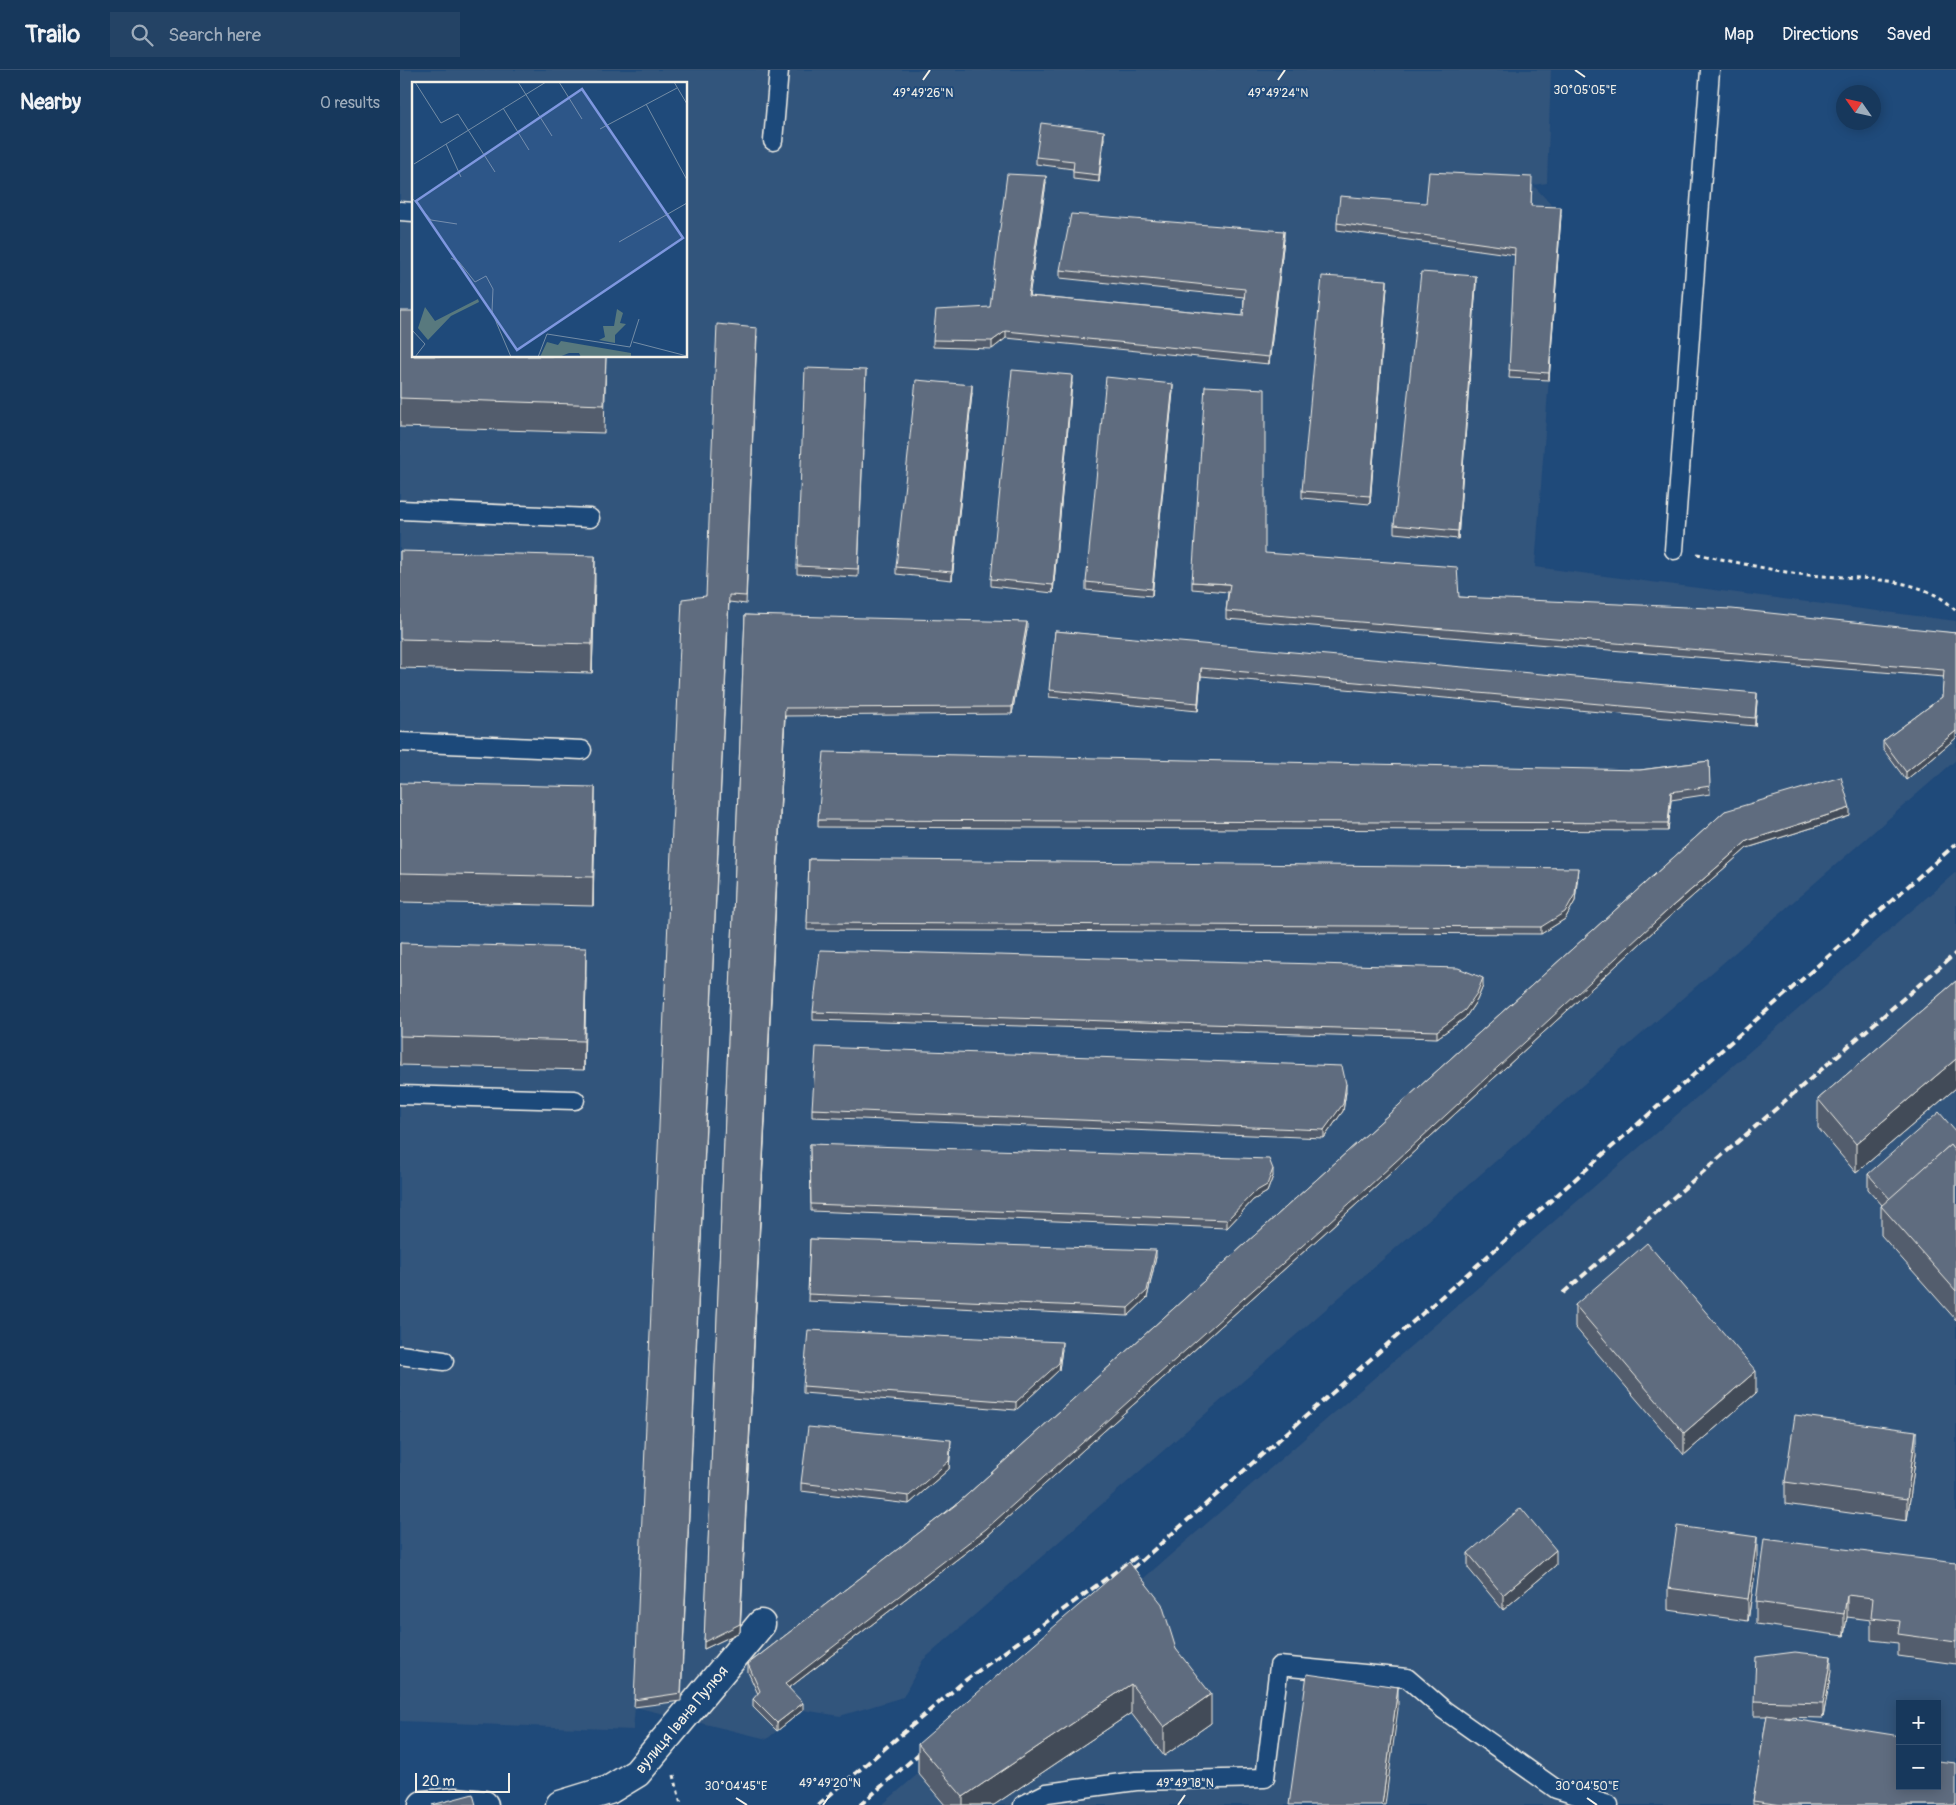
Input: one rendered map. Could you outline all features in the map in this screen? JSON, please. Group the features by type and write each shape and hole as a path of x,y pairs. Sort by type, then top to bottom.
{"street":[{"name":"вулиця Івана Пулюя","path":"560,1805 609,1790 637,1773 762,1624"},
{"path":"423,1805 456,1802 484,1805"}],"lane":[{"path":"773,140 779,70"},
{"path":"1674,550 1710,70"},
{"path":"400,510 590,518"},
{"path":"400,742 582,750"},
{"path":"400,1095 575,1100"},
{"path":"400,1355 444,1362"},
{"path":"1023,1805 1047,1793 1136,1781 1264,1778 1279,1666 1406,1678 1444,1710 1556,1789 1609,1805"}],"path":[{"path":"1674,550 1800,574 1881,579 1932,593 1950,604 1956,611"}],"shaded area":[{"path":"400,70 1551,70 1547,183 1533,185 1561,215 1535,567 1956,621 1956,760 923,1660 903,1697 840,1716 803,1710 767,1739 635,1707 633,1730 400,1721"},
{"path":"1956,872 1956,1805 882,1805 1129,1591"}],"building":[{"path":"1041,123 1104,131 1099,175 1073,172 1074,161 1036,157"},
{"path":"1429,172 1532,177 1531,206 1561,207 1549,373 1509,370 1515,248 1337,223 1340,196 1426,203"},
{"path":"1007,174 1046,176 1028,296 1243,316 1245,289 1060,270 1071,214 1284,231 1269,357 1006,331 992,341 933,340 936,310 990,307"},
{"path":"1421,272 1476,276 1458,531 1394,525"},
{"path":"1322,276 1387,280 1370,496 1302,491"},
{"path":"400,311 412,311 412,358 606,358 604,405 400,398"},
{"path":"717,324 757,328 746,596 729,595 681,1693 634,1700 682,599 706,596"},
{"path":"805,368 866,370 858,569 797,566"},
{"path":"1012,370 1072,375 1053,585 991,579"},
{"path":"1106,377 1173,384 1152,589 1086,582"},
{"path":"916,380 972,385 952,572 896,567"},
{"path":"1205,386 1265,389 1265,553 1457,567 1459,597 1732,609 1956,633 1956,731 1906,772 1883,741 1942,697 1944,670 1226,611 1230,584 1192,582"},
{"path":"400,551 595,556 592,644 400,639"},
{"path":"745,615 1027,622 1012,707 785,708 740,1624 704,1642"},
{"path":"1055,631 1757,693 1755,718 1201,668 1198,703 1049,690"},
{"path":"824,752 1640,770 1709,761 1710,786 1671,792 1668,823 818,820"},
{"path":"1841,777 1850,808 1747,841 1668,910 1368,1187 986,1529 785,1684 803,1703 777,1723 753,1699 760,1691 748,1664 958,1503 1725,811"},
{"path":"400,783 595,787 593,877 400,873"},
{"path":"809,859 1578,868 1575,894 1565,912 1541,927 807,923"},
{"path":"400,943 586,948 584,1041 400,1036"},
{"path":"820,950 1458,968 1483,978 1477,993 1465,1010 1437,1031 813,1012"},
{"path":"1956,981 1956,1059 1856,1144 1818,1099"},
{"path":"816,1047 1342,1066 1346,1084 1343,1104 1324,1130 812,1109"},
{"path":"1939,1112 1956,1132 1956,1147 1953,1150 1950,1145 1890,1199 1868,1174"},
{"path":"810,1144 1269,1159 1273,1169 1267,1185 1253,1193 1227,1220 811,1204"},
{"path":"1950,1145 1956,1153 1956,1291 1881,1206"},
{"path":"810,1239 1156,1250 1147,1291 1128,1308 808,1294"},
{"path":"1647,1243 1756,1371 1684,1433 1575,1305"},
{"path":"808,1330 1062,1342 1059,1363 1016,1402 803,1386"},
{"path":"1795,1415 1916,1431 1907,1499 1785,1482"},
{"path":"808,1427 951,1440 949,1461 909,1496 801,1483"},
{"path":"1521,1508 1556,1550 1503,1595 1468,1553"},
{"path":"1677,1526 1757,1537 1748,1599 1668,1588"},
{"path":"1764,1539 1956,1563 1956,1642 1898,1634 1900,1621 1871,1618 1873,1598 1847,1595 1844,1614 1756,1602"},
{"path":"1129,1562 1162,1604 1176,1649 1211,1694 1164,1727 1131,1684 963,1797 918,1744"},
{"path":"1795,1652 1831,1656 1823,1703 1754,1701 1756,1657"},
{"path":"1307,1674 1398,1687 1382,1805 1289,1805"},
{"path":"1767,1715 1896,1735 1896,1790 1941,1790 1941,1761 1956,1763 1956,1805 1782,1805 1753,1801"},
{"path":"473,1794 476,1805 432,1805"}],"railway":[{"path":"1123,1577 1956,844"},
{"path":"1563,1293 1956,953"},
{"path":"818,1805 967,1679 1139,1555"},
{"path":"860,1805 928,1746"}]}
